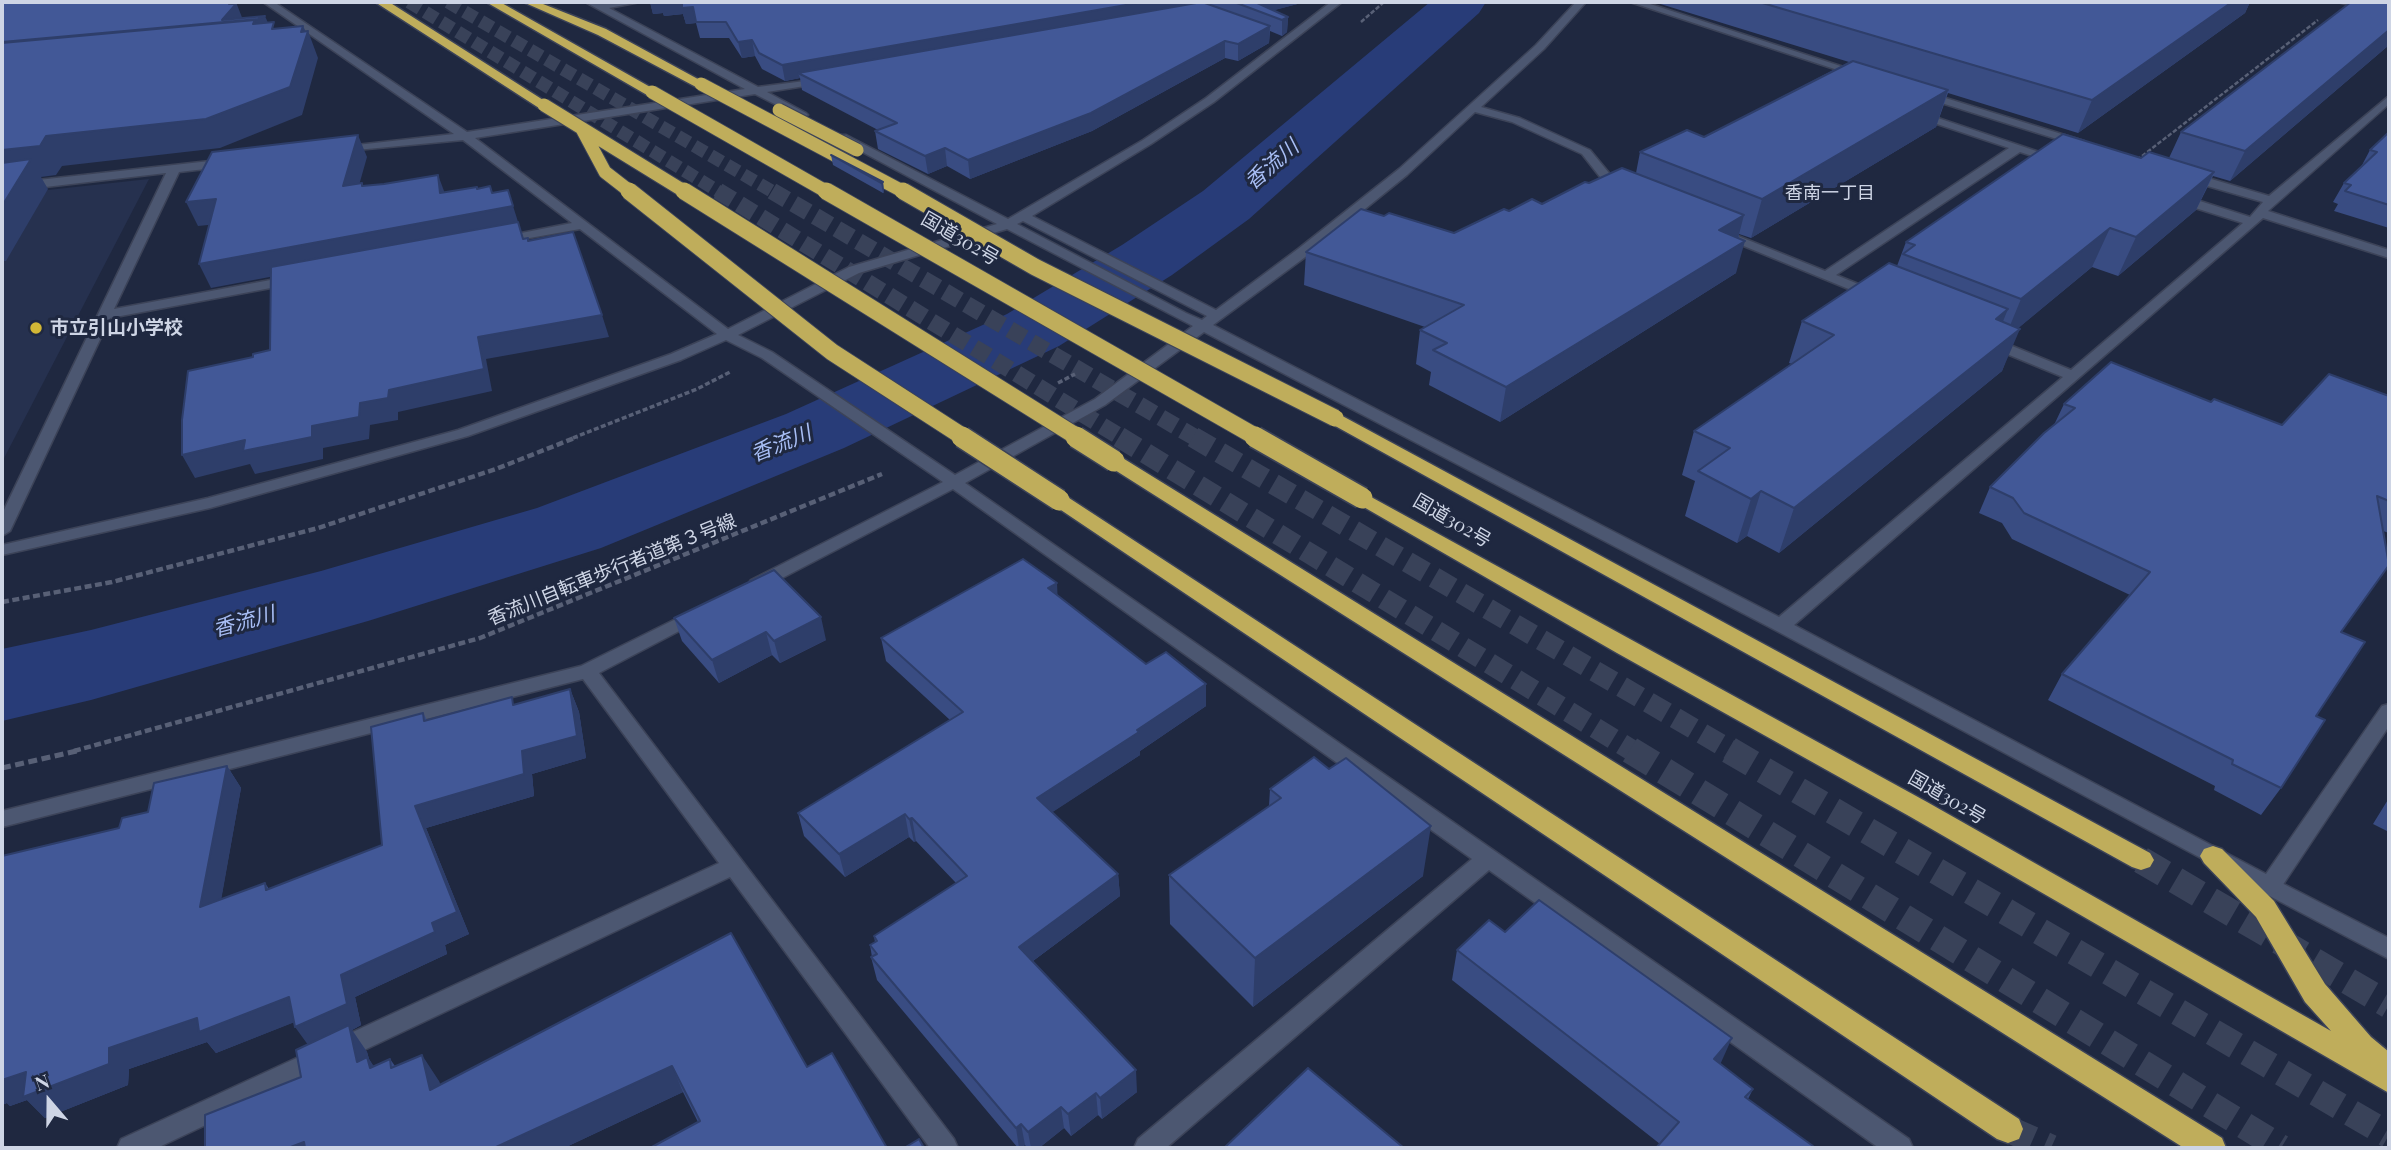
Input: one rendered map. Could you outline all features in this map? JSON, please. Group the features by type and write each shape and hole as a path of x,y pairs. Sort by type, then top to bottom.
{"highway":[{"path":"381,2 938,348 2211,1148"},
{"name":"国道302号","path":"492,2 1625,648 1918,809 2389,1080"},
{"path":"529,2 602,32 871,173 1035,267 1335,418 2141,860"},
{"path":"582,128 604,172 832,352 2008,1129"},
{"path":"2213,856 2265,909 2315,993 2361,1046 2389,1071"}],"street":[{"path":"268,2 305,32 465,136 726,334 773,359 917,457 1900,1148"},
{"path":"595,4 635,2"},
{"path":"2,550 210,503 463,433 613,380 726,334 854,270 1007,225 1210,100 1277,40 1337,2"},
{"path":"746,589 953,483 1100,402 1211,321 1393,180 1475,109 1540,47 1581,2"},
{"path":"1635,2 1876,79"},
{"path":"2343,2 2389,13"},
{"path":"595,4 1181,316 1211,321 2389,949"},
{"path":"326,152 465,136 835,78"},
{"path":"1914,91 2096,148"},
{"path":"1781,626 2074,376 2389,99"},
{"path":"1475,109 1516,120 1586,152 1613,179 1617,192 1629,197"},
{"path":"1904,110 2071,164"},
{"path":"1826,276 2019,147"},
{"path":"2136,160 2271,201"},
{"path":"2,188 243,161"},
{"path":"2,531 174,169"},
{"path":"2162,194 2389,254"},
{"path":"1023,216 1198,306 1211,321"},
{"path":"487,243 582,225"},
{"path":"1715,232 1888,301"},
{"path":"106,315 310,276"},
{"path":"1975,336 2074,376"},
{"path":"2,819 587,671 709,608"},
{"path":"587,671 945,1148"},
{"path":"2270,886 2389,711"},
{"path":"1147,1148 1487,859"},
{"path":"130,1148 733,866"}],"path":[{"path":"2136,160 2326,14"},
{"path":"1050,387 1086,368"},
{"name":"香流川自転車歩行者道第３号線","path":"2,768 93,747 480,638 917,457"}],"shaded area":[{"name":"市立引山小学校","path":"149,179 2,462 2,195"}],"building":[{"path":"2,2 231,2 229,4 236,4 222,20 265,16 258,19 2,42"},
{"path":"682,2 1143,2 782,65 759,53 752,40 738,42 726,22 696,22 693,7 682,8"},
{"path":"1202,2 1270,26 1238,44 1225,41 1091,113 968,160 945,148 925,156 875,131 897,123 798,73"},
{"path":"1234,2 1255,2 1288,17 1282,20"},
{"path":"1759,2 2232,2 2092,100"},
{"path":"2351,2 2389,2 2389,30 2245,151 2181,132"},
{"path":"255,20 253,24 274,22 272,29 303,26 301,32 308,31 290,87 206,119 46,136 40,146 2,150 2,43"},
{"path":"1853,61 1948,90 1762,199 1640,152 1687,130 1704,137"},
{"path":"2389,132 2389,205 2345,191 2351,185 2344,183 2377,152 2370,150"},
{"path":"2063,134 2141,158 2149,152 2214,172 2136,237 2110,228 2021,299 1903,254 1915,245 1906,242"},
{"path":"358,135 343,186 384,184 438,175 440,193 490,186 492,193 508,190 513,206 199,264 216,199 186,202 212,152"},
{"path":"831,155 883,182 881,183"},
{"path":"31,159 2,206 2,163"},
{"path":"1622,168 1744,215 1719,230 1745,241 1506,387 1433,350 1447,343 1420,330 1464,305 1306,252 1361,209 1384,216 1389,213 1454,233 1532,199 1542,204 1585,182 1589,183"},
{"path":"518,222 523,239 528,238 528,241 573,232 602,315 478,337 484,369 389,390 388,398 360,403 359,417 312,426 312,437 243,451 245,440 182,455 182,420 188,371 253,357 253,354 270,350 271,267"},
{"path":"1889,263 2008,309 1996,319 2020,329 1794,508 1761,491 1751,499 1698,471 1730,448 1694,431 1834,335 1802,321"},
{"path":"2111,362 2211,402 2214,399 2282,425 2329,374 2389,396 2389,501 2377,496 2389,565 2341,632 2365,642 2316,716 2325,720 2281,788 2232,764 2233,760 2062,674 2150,572 2024,513 2013,498 1990,487 2044,433 2075,408 2064,404"},
{"path":"1023,559 1057,583 1048,588 1146,664 1166,652 1206,684 1137,730 1139,732 1037,798 1118,874 1019,947 1136,1070 1100,1098 1096,1093 1068,1114 1061,1107 1028,1132 1021,1124 1016,1128 871,957 877,954 870,945 877,941 874,936 967,876 912,818 909,819 905,814 839,854 798,813 963,712 881,638"},
{"path":"774,570 821,617 774,641 766,632 712,660 674,618"},
{"path":"570,689 577,736 522,751 524,774 415,806 457,912 432,923 435,932 341,975 347,1004 295,1027 289,997 199,1032 197,1018 109,1048 109,1064 23,1097 26,1072 2,1080 2,856 119,828 122,818 148,812 154,783 227,766 200,907 265,883 266,890 382,845 371,727 423,713 424,721 512,697 513,705"},
{"path":"1314,757 1329,769 1346,758 1431,826 1255,958 1169,875 1281,798 1270,789"},
{"path":"1539,900 1732,1038 1714,1059 1753,1089 1745,1097 1813,1146 1656,1148 1679,1122 1457,950 1489,920 1505,932"},
{"path":"731,933 807,1067 832,1053 887,1148 650,1148 700,1121 672,1066 494,1148 305,1148 304,1142 288,1148 205,1148 205,1115 301,1077 296,1050 349,1025 357,1062 367,1057 370,1068 390,1059 391,1068 422,1055 430,1090"},
{"path":"1308,1068 1404,1148 1224,1148"},
{"path":"919,1139 924,1148 904,1148"}],"waterway":[{"name":"香流川","path":"2,685 91,665 335,599 569,528 815,431 1033,330 1147,260 1226,205 1461,2"}],"tunnel":[{"path":"409,2 721,193"},
{"path":"448,2 775,193"},
{"path":"718,191 1122,438"},
{"path":"772,191 1196,438"},
{"path":"1119,437 1633,751"},
{"path":"1193,437 1732,751"},
{"path":"1630,750 2281,1148"},
{"path":"1729,750 2389,1135"},
{"path":"2141,860 2389,1005"},
{"path":"2008,1129 2051,1148"}],"place":[{"name":"市立引山小学校","path":"36,328"}],"district":[{"name":"香南一丁目","path":"1830,193"}]}
